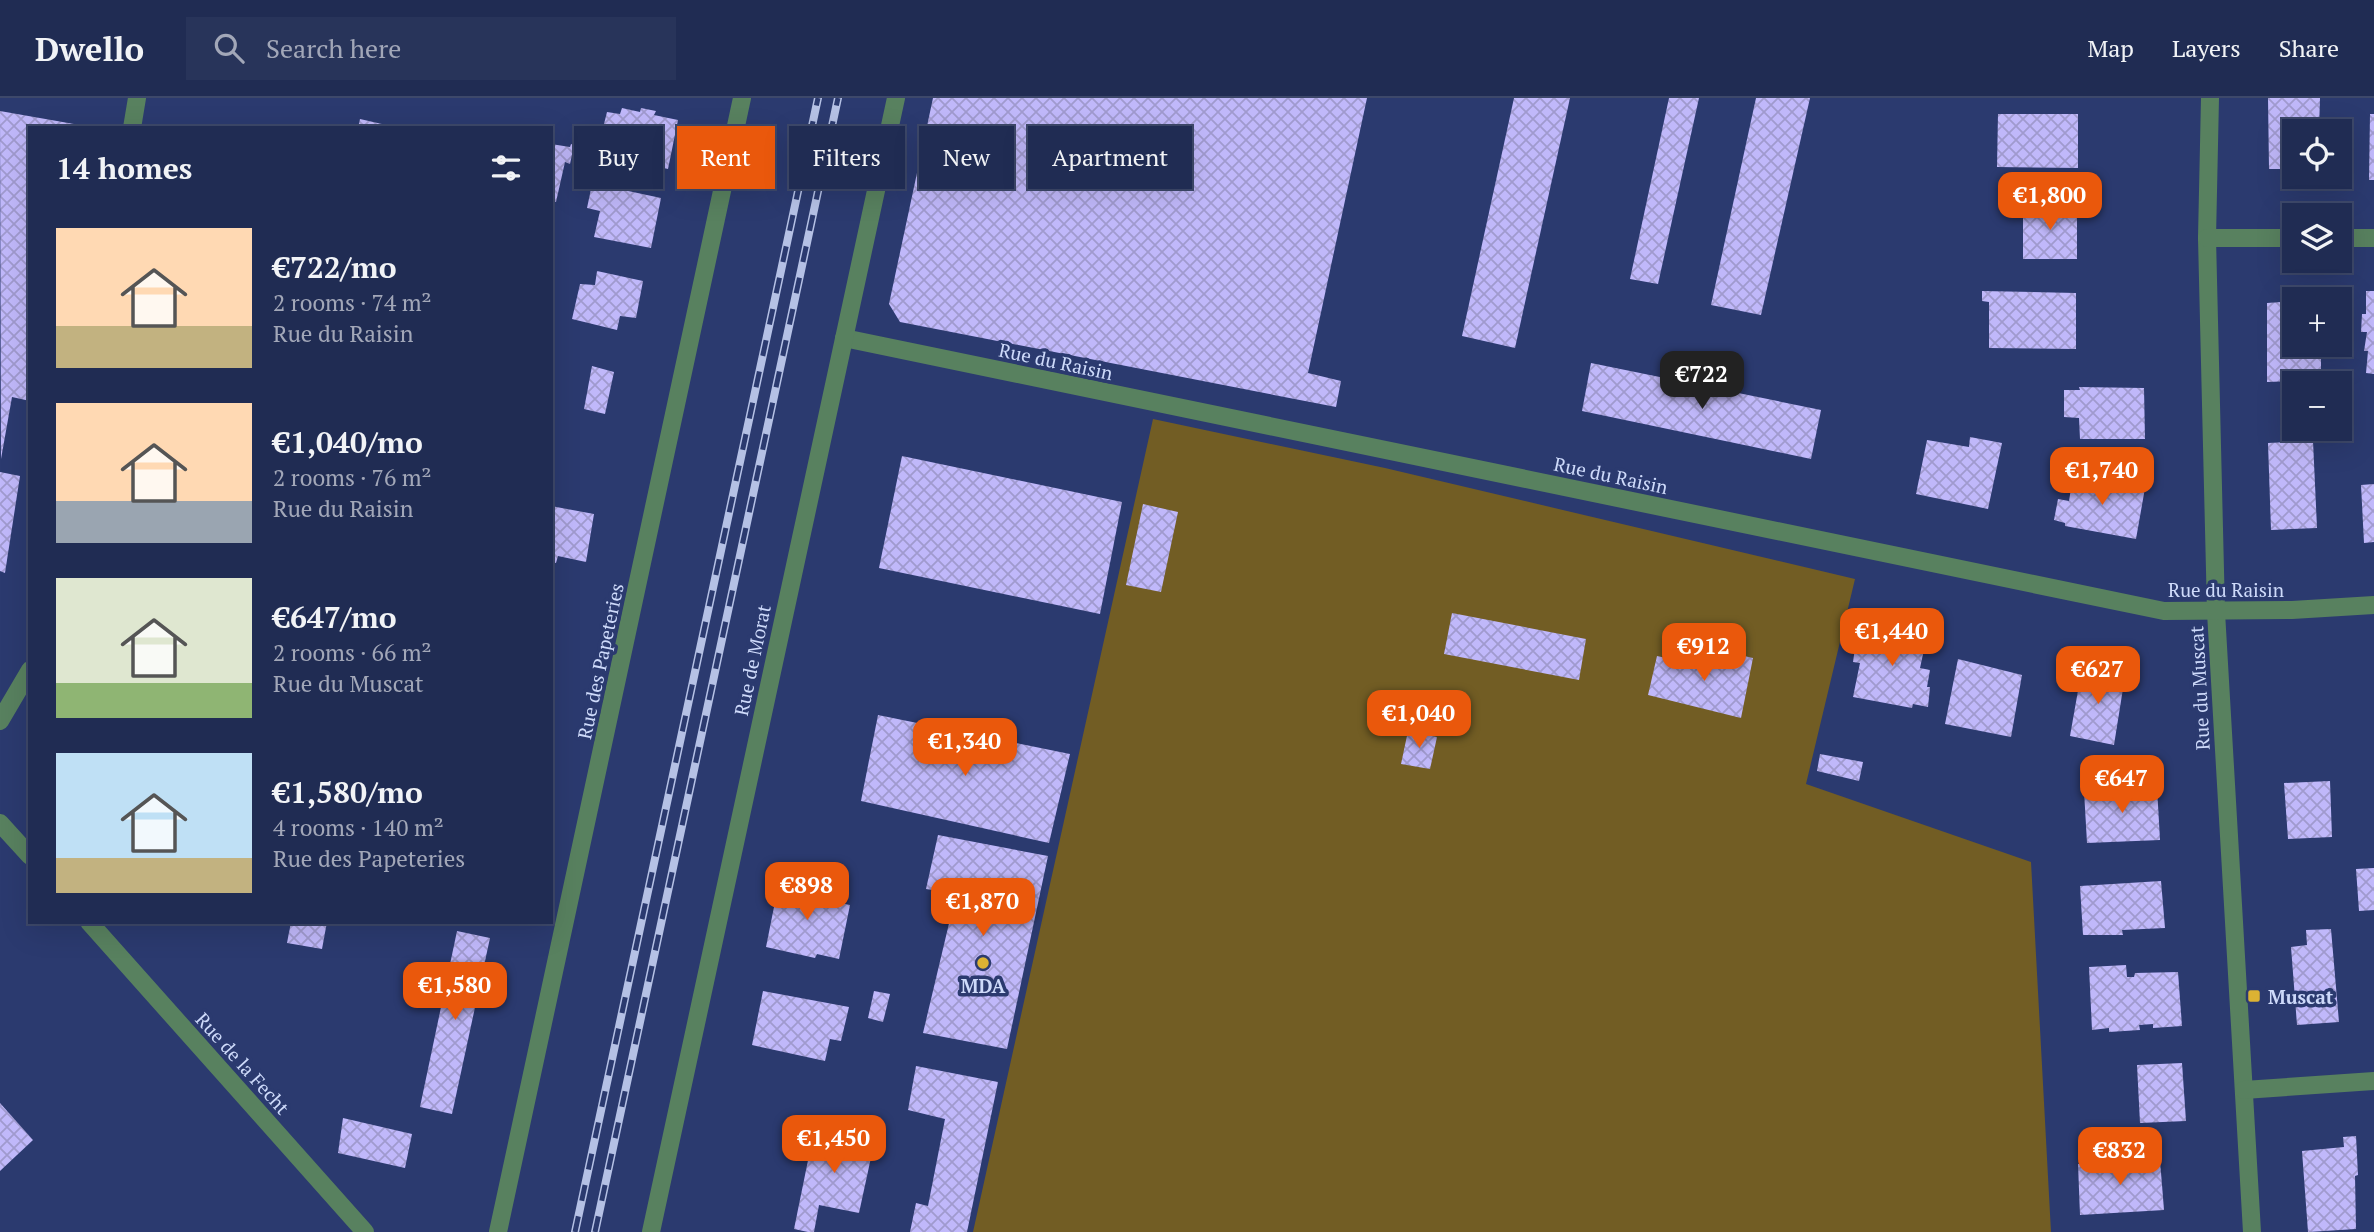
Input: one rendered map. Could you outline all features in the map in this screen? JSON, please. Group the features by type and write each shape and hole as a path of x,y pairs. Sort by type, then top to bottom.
{"street":[{"path":"132,126 137,98"},
{"name":"Rue des Papeteries","path":"498,1232 742,98"},
{"name":"Rue de Morat","path":"650,1232 896,98"},
{"name":"Rue du Muscat","path":"2210,98 2207,238 2216,612 2252,1232"},
{"path":"2207,238 2282,238"},
{"path":"2352,238 2374,238"},
{"name":"Rue du Raisin","path":"845,338 2164,611 2216,612 2374,605"},
{"path":"0,720 28,673"},
{"path":"0,822 28,854"},
{"name":"Rue de la Fecht","path":"91,924 365,1232"},
{"path":"2244,1090 2374,1082"}],"shaded area":[{"path":"1153,419 1385,468 1855,579 1806,784 2031,862 2051,1232 973,1232"}],"building":[{"path":"933,98 1367,98 1308,373 1341,381 1336,407 900,322 889,304 919,164 919,189 1014,189 1014,126 927,126"},
{"path":"1514,98 1570,98 1515,348 1462,336"},
{"path":"1669,98 1699,98 1658,284 1630,279"},
{"path":"1756,98 1810,98 1761,315 1711,305"},
{"path":"2268,98 2320,98 2319,119 2282,119 2282,169 2269,169"},
{"path":"622,108 640,112 641,108 656,111 654,115 678,120 668,169 663,168 663,126 604,126 607,112 620,114"},
{"path":"0,111 74,124 28,126 28,401 12,397 1,459"},
{"path":"1998,114 2078,114 2078,168 1997,167"},
{"path":"2370,114 2374,114 2374,180 2369,180"},
{"path":"360,119 391,126 358,126"},
{"path":"553,144 570,147 571,144 574,145 570,164 565,162 556,202 553,201"},
{"path":"591,189 619,189 661,198 651,248 594,237 600,211 587,208"},
{"path":"2023,205 2077,205 2077,259 2023,259"},
{"path":"597,271 643,281 636,318 620,316 617,330 572,319 580,284 595,285"},
{"path":"1982,291 2076,293 2076,349 1989,348 1989,302 1982,301"},
{"path":"2366,291 2374,291 2374,374 2366,373 2368,351 2364,351 2367,332 2361,332 2362,314 2366,314"},
{"path":"2282,302 2282,357 2321,357 2321,370 2282,371 2282,381 2267,382 2267,303"},
{"path":"1591,363 1821,410 1811,459 1582,411"},
{"path":"592,366 614,372 605,414 584,409"},
{"path":"2079,387 2144,388 2145,439 2080,439 2079,418 2064,417 2064,390 2080,390"},
{"path":"1970,437 2002,443 1988,509 1916,494 1927,440 1969,447"},
{"path":"2313,441 2317,528 2271,530 2268,443"},
{"path":"902,456 1122,502 1100,614 879,568"},
{"path":"0,472 20,476 5,573 0,571"},
{"path":"2073,476 2145,488 2136,539 2065,526 2065,523 2054,520 2058,499 2069,501"},
{"path":"2374,484 2374,542 2364,543 2361,485"},
{"path":"1143,504 1178,512 1161,592 1126,585"},
{"path":"553,506 594,514 586,562 558,556 556,563 553,562"},
{"path":"1452,613 1586,639 1579,680 1444,654"},
{"path":"1867,625 1927,636 1920,668 1930,670 1928,707 1913,704 1912,708 1853,697 1860,663 1853,662 1855,648 1862,649"},
{"path":"1719,650 1753,658 1741,718 1648,695 1657,656 1716,669"},
{"path":"1958,659 2022,675 2011,737 1945,724"},
{"path":"2082,668 2125,676 2114,745 2070,736"},
{"path":"878,715 1070,754 1049,843 861,801"},
{"path":"1408,731 1437,737 1430,769 1401,764"},
{"path":"1820,754 1863,762 1859,781 1817,771"},
{"path":"2330,781 2332,837 2288,839 2284,783"},
{"path":"2157,787 2160,840 2087,843 2084,791"},
{"name":"MDA","path":"938,835 1048,856 1007,1049 923,1033 956,894 926,889"},
{"path":"2374,868 2374,910 2359,911 2356,869"},
{"path":"2161,881 2165,928 2122,930 2123,935 2083,935 2080,886"},
{"path":"779,882 828,892 827,900 850,905 839,959 817,954 815,958 766,947"},
{"path":"291,924 327,924 322,949 287,943"},
{"path":"2331,929 2339,1022 2297,1025 2291,947 2307,945 2306,930"},
{"path":"457,931 490,938 452,1114 420,1107"},
{"path":"2126,965 2127,977 2134,977 2135,973 2178,972 2182,1026 2153,1028 2153,1024 2139,1025 2140,1030 2092,1030 2089,967"},
{"path":"763,991 849,1007 841,1041 830,1039 825,1061 752,1045"},
{"path":"874,991 890,994 883,1022 868,1018"},
{"path":"2182,1063 2186,1121 2140,1123 2137,1065"},
{"path":"916,1066 998,1082 967,1232 910,1232 916,1203 928,1206 945,1119 908,1110"},
{"path":"0,1103 33,1140 0,1171"},
{"path":"343,1118 412,1134 405,1168 338,1153"},
{"path":"815,1126 875,1139 859,1213 819,1205 814,1232 808,1232 794,1229"},
{"path":"2356,1136 2356,1229 2308,1232 2302,1151 2344,1147 2343,1137"},
{"path":"2160,1160 2164,1210 2080,1215 2078,1164"}],"railway":[{"path":"575,1232 818,98"},
{"path":"595,1232 838,98"}],"place":[{"name":"MDA","path":"983,963"},
{"name":"Muscat","path":"2254,996"}]}
